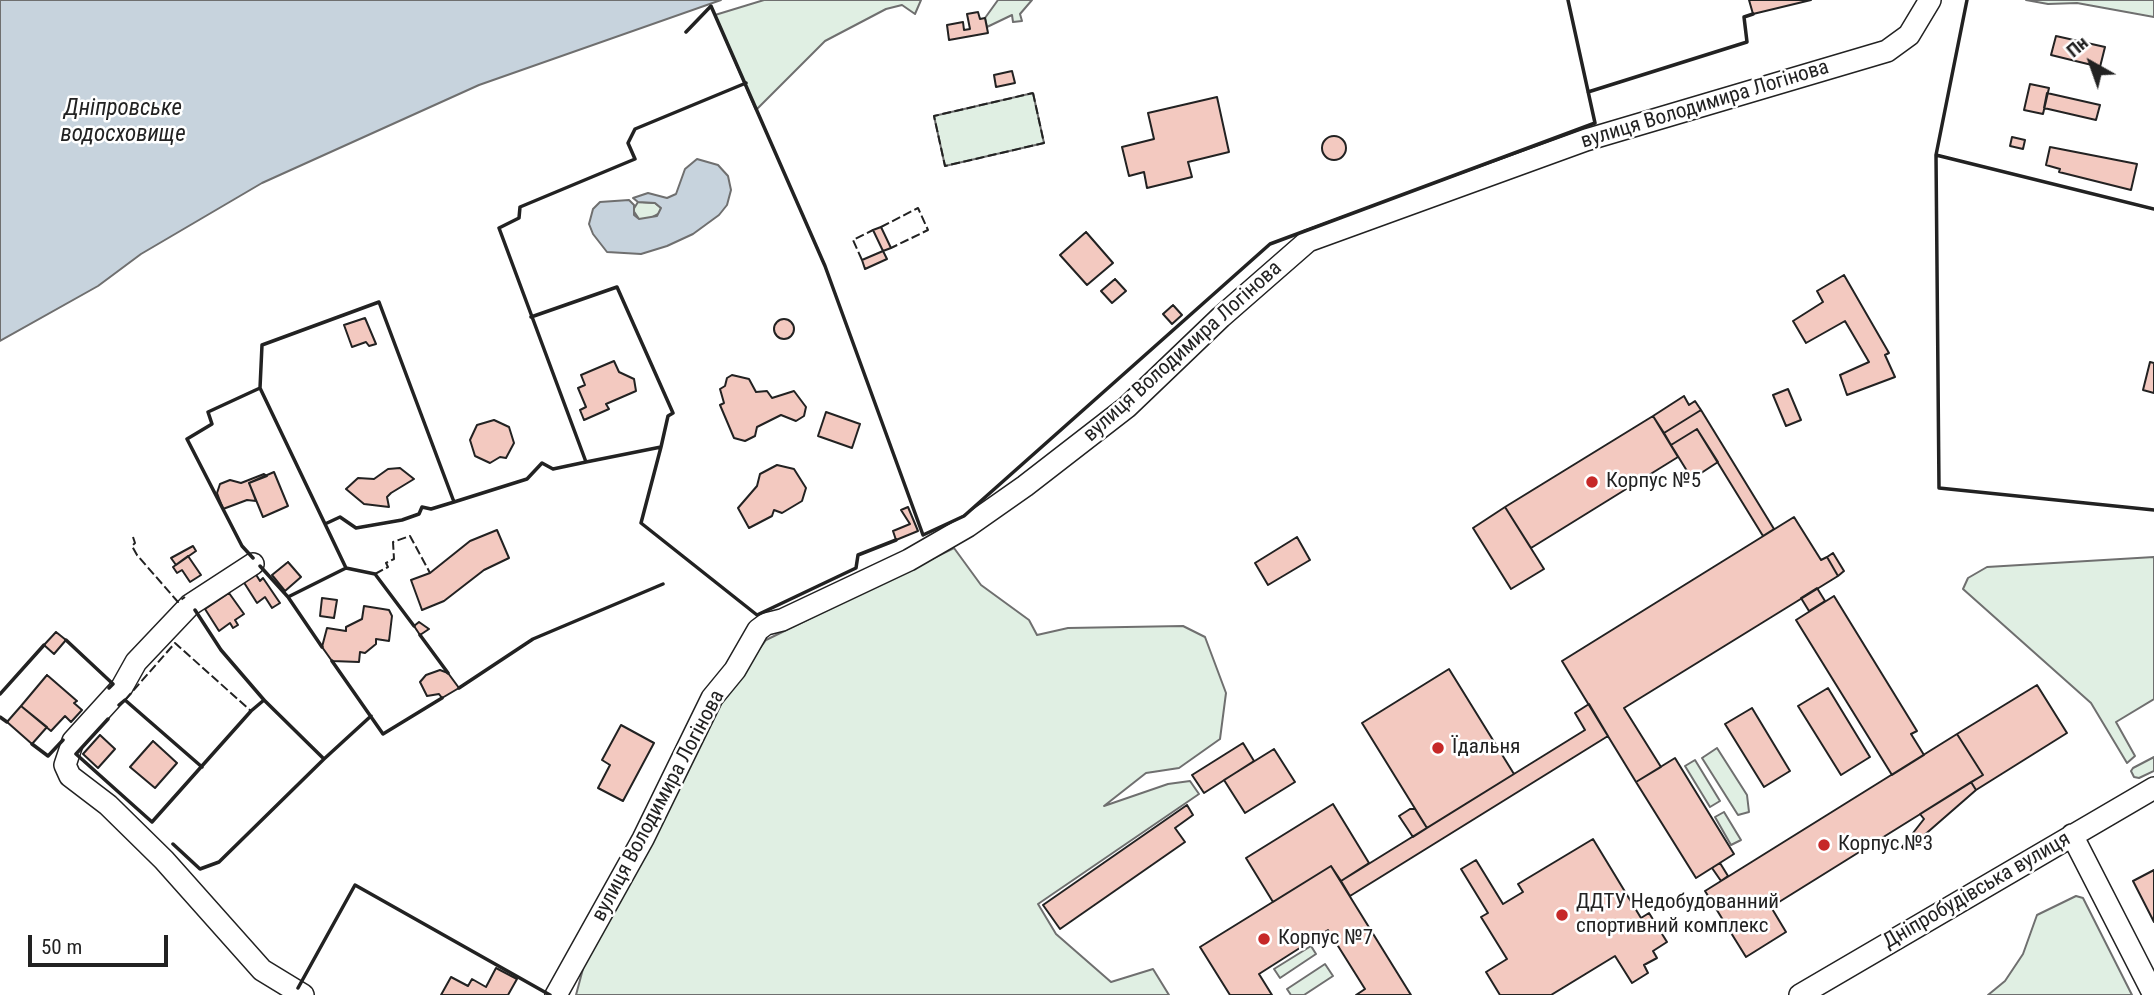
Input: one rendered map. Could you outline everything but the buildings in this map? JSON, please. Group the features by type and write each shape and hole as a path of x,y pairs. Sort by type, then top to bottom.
{"street":[{"name":"вулиця Володимира Логінова","path":"556,995 643,839 712,698 735,670 758,630 766,624 782,620 909,560 968,526 1025,486 1127,407 1221,317 1308,241 1586,140 1887,51 1909,35 1930,0"},
{"path":"253,564 190,605 135,662 122,687 73,741 65,765 70,776 108,805 164,860 262,970 303,995"},
{"name":"Дніпробудівська вулиця","path":"1812,991 2154,788"},
{"path":"2072,835 2154,995"}],"green space":[{"path":"764,0 921,0 915,14 902,5 886,9 825,41 756,110 715,15"},
{"path":"998,0 1032,0 1020,14 1022,21 1013,22 1012,15 987,27 985,18"},
{"path":"2026,0 2154,0 2154,17 2077,3 2048,4"},
{"path":"1033,93 1044,143 945,166 934,116"},
{"path":"638,202 655,203 661,208 660,213 649,219 639,219 633,210"},
{"path":"954,548 981,585 1029,620 1037,635 1068,628 1183,626 1205,637 1226,693 1220,739 1179,768 1146,773 1104,806 1168,784 1190,781 1199,794 1038,904 1056,934 1111,982 1153,969 1169,995 576,995 584,965 718,704 766,640"},
{"path":"2154,557 2154,699 2116,722 2135,756 2127,763 2091,703 1963,589 1968,578 1987,567"},
{"path":"1717,748 1747,795 1749,812 1738,815 1702,758"},
{"path":"2154,757 2154,771 2139,778 2134,777 2131,771 2133,768"},
{"path":"1695,760 1720,801 1710,807 1685,766"},
{"path":"1724,812 1741,840 1731,845 1715,817"},
{"path":"2076,896 2083,898 2132,995 1988,995 2005,981 2023,954 2037,915"},
{"path":"1311,946 1316,954 1280,978 1274,969"},
{"path":"1325,964 1333,976 1304,995 1291,995 1287,989"}],"water":[{"name":"Дніпровське водосховище","path":"0,0 721,0 479,85 262,183 141,254 98,286 0,341"},
{"path":"697,159 718,165 728,176 731,190 727,205 719,215 693,234 667,246 641,254 607,252 589,224 593,209 600,202 629,200 634,205 634,215 639,219 657,216 661,208 655,203 638,202 633,198 648,193 667,198 676,194 685,169"}],"fence":[{"path":"1033,93 1044,143 945,166 934,116 1033,93"},
{"path":"881,227 918,208 928,230 891,248"},
{"path":"862,260 853,240 873,230"},
{"path":"375,574 388,567 386,563 394,559 393,542 410,536 430,573"},
{"path":"133,537 135,543 132,546 137,555 178,602 185,597"},
{"path":"125,700 175,643 251,711"}],"wall":[{"path":"686,32 711,6 825,266 923,535 964,516 1270,244 1595,123 1568,0"},
{"path":"1967,0 1936,155 1939,488 2154,510"},
{"path":"1588,92 1747,42 1744,17 1753,14"},
{"path":"746,83 635,129 628,143 635,159 520,207 519,218 499,228 586,462 661,447 641,523 757,615 856,568 858,555 896,540"},
{"path":"1936,155 2154,209"},
{"path":"531,317 617,287 673,413 668,416 661,447"},
{"path":"454,502 431,509 422,507 419,514 402,520 356,528 340,517 325,524 260,388 262,345 379,302 454,502 527,479 542,463 553,469 586,462"},
{"path":"253,558 242,546 187,439 212,424 208,412 260,388"},
{"path":"325,524 346,568"},
{"path":"260,566 288,597"},
{"path":"322,647 288,597 346,568 375,574 414,626"},
{"path":"459,688 533,639 663,584"},
{"path":"195,610 221,650 264,700 324,759 371,716"},
{"path":"420,635 448,673"},
{"path":"66,640 113,684 109,688"},
{"path":"0,694 44,645"},
{"path":"332,661 383,734 442,698"},
{"path":"119,705 125,700 202,767"},
{"path":"108,719 76,754 152,822 251,711 264,700"},
{"path":"0,717 7,722"},
{"path":"32,744 48,756 63,740"},
{"path":"173,844 200,869 219,862 324,759"},
{"path":"298,988 355,885 550,995"}],"place":[{"name":"Корпус №5","path":"1592,482"},
{"name":"Їдальня","path":"1438,748"},
{"name":"Корпус №3","path":"1824,845"},
{"name":"ДДТУ Недобудованний спортивний комплекс","path":"1562,915"},
{"name":"Корпус №7","path":"1264,939"}]}
